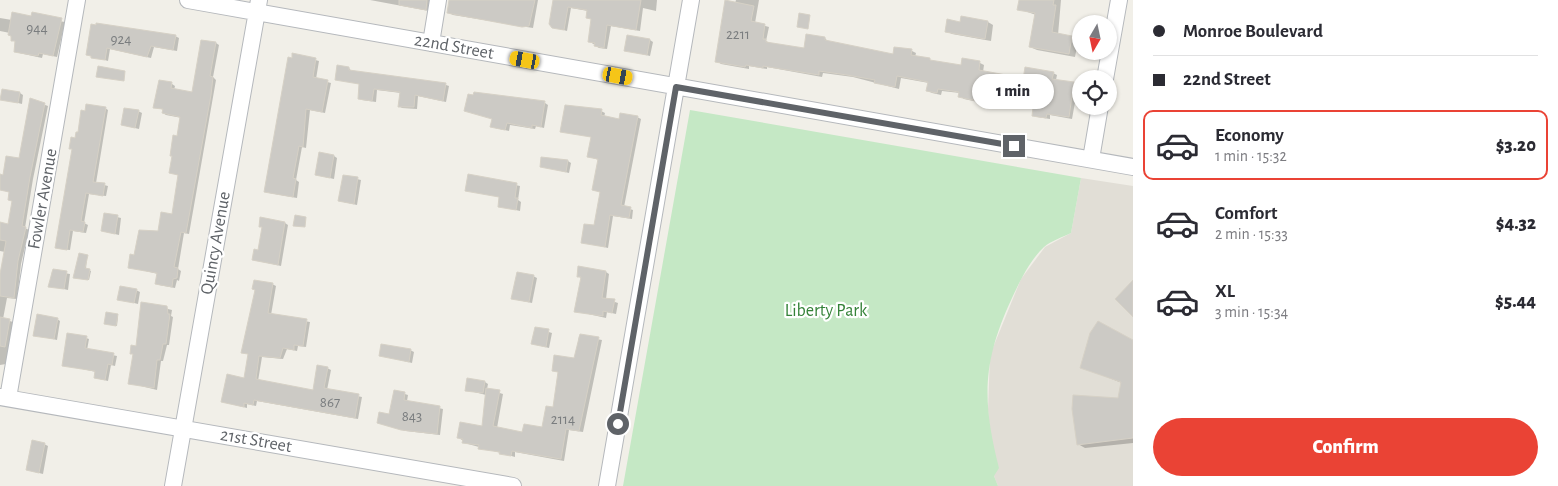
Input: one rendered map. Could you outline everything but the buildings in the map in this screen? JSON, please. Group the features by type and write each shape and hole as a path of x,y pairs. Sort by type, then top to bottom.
{"street":[{"name":"Fowler Avenue","path":"4,397 77,0"},
{"name":"22nd Street","path":"188,0 258,6 431,43 1133,166"},
{"path":"431,43 438,0"},
{"path":"607,486 691,0"},
{"path":"1107,70 1119,0"},
{"name":"Quincy Avenue","path":"173,486 258,6"},
{"path":"1091,159 1098,115"},
{"name":"21st Street","path":"4,397 513,486"}],"shaded area":[{"path":"1081,178 1133,186 1133,486 998,486 994,476 988,410 990,355 1021,279 1045,247 1071,233"}],"green space":[{"name":"Liberty Park","path":"690,110 1081,178 1071,233 1047,245 1034,258 1012,298 995,342 990,362 988,402 993,444 999,468 994,476 998,486 623,486"}],"route":[{"path":"618,424 676,87 1014,146"}]}
